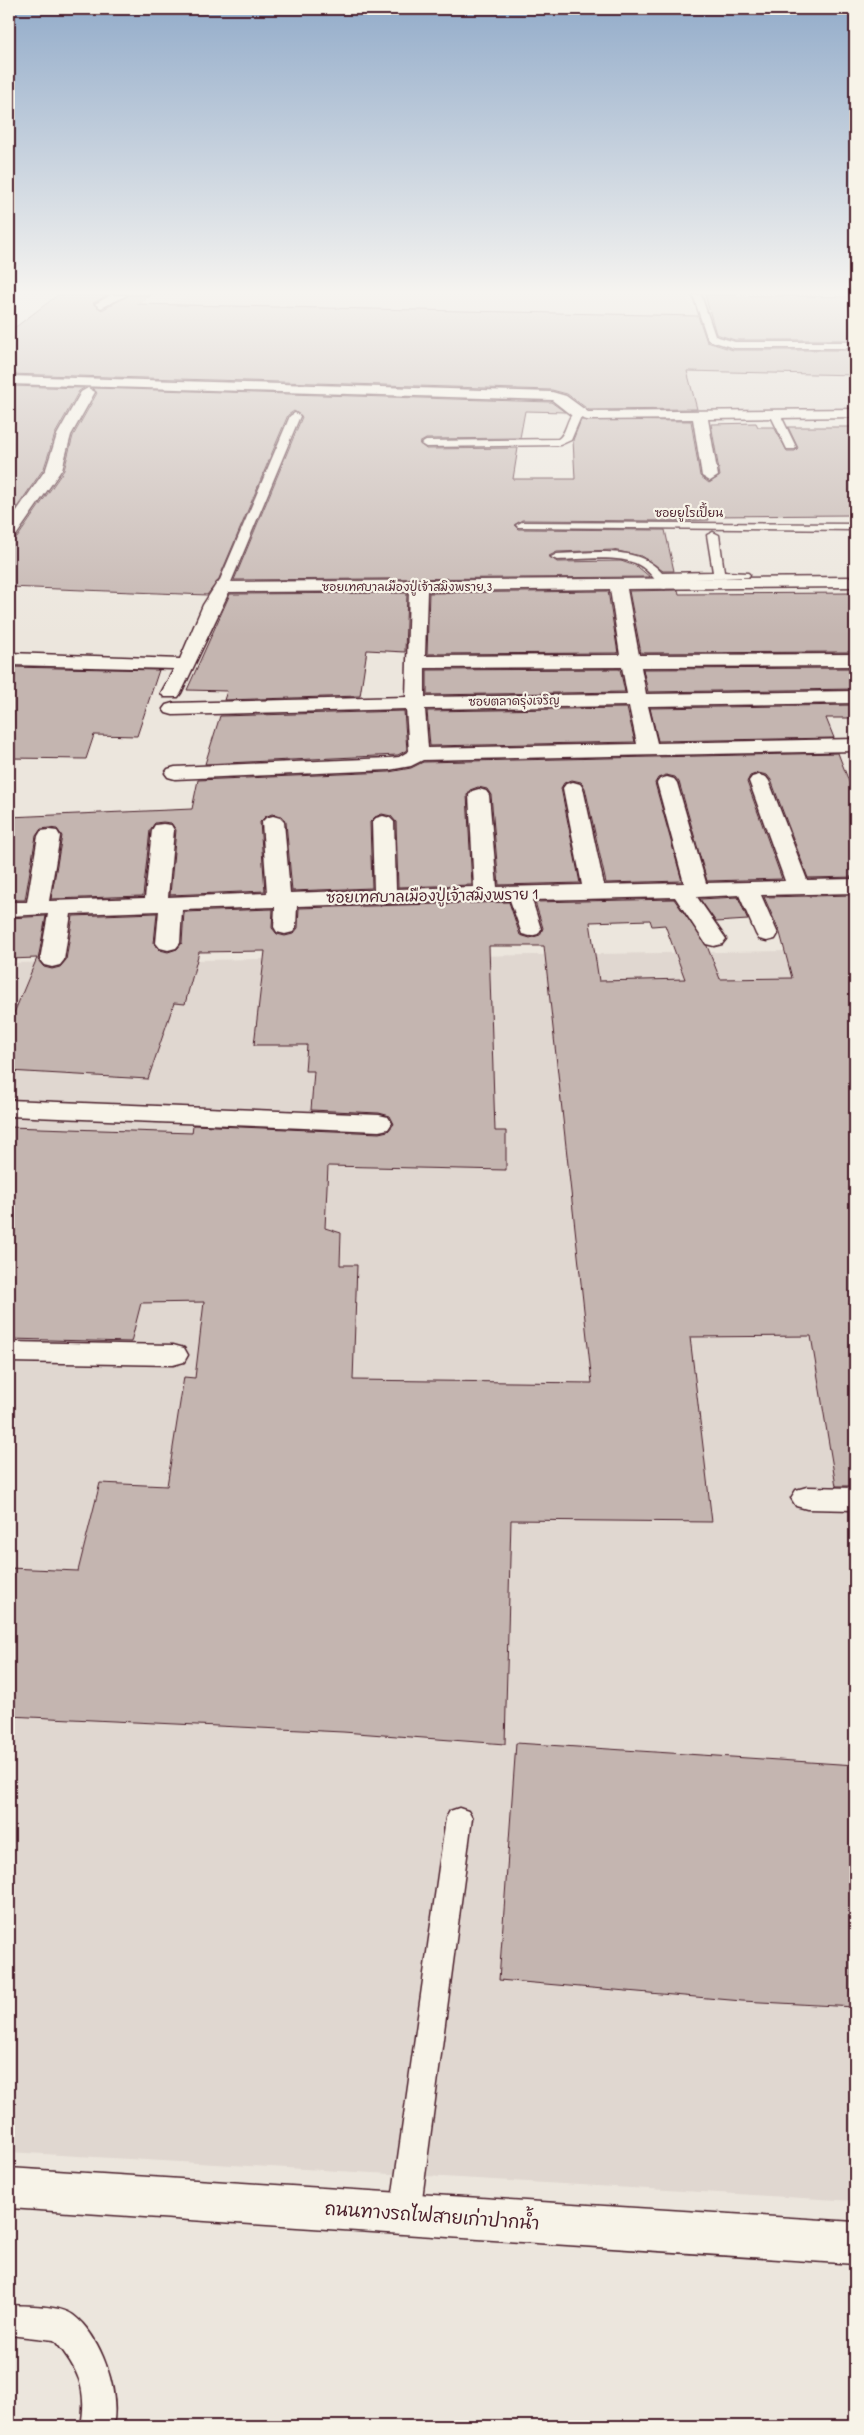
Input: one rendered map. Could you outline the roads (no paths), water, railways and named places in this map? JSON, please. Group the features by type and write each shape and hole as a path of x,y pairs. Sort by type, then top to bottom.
{"street":[{"path":"9,533 54,470 64,435 79,409"},
{"path":"571,409 576,414 588,416 855,413"},
{"path":"700,414 710,476"},
{"name":"ซอยเทศบาลเมืองปู่เจ้าสมิงพราย 3","path":"223,587 618,586 662,581 855,582"},
{"path":"618,586 630,661 648,749"},
{"path":"9,659 162,662 186,665 212,605 223,587"},
{"path":"418,587 415,703 419,754"},
{"path":"416,662 855,660"},
{"name":"ซอยตลาดรุ่งเจริญ","path":"186,665 172,701 415,703 855,697"},
{"path":"175,773 389,764 404,762 419,754 855,745"},
{"path":"760,781 798,887"},
{"path":"667,783 690,890 714,940"},
{"path":"573,788 594,892"},
{"path":"479,796 486,894"},
{"path":"274,822 285,927"},
{"path":"383,822 385,896"},
{"path":"163,830 163,904 168,943"},
{"path":"37,908 49,836"},
{"name":"ซอยเทศบาลเมืองปู่เจ้าสมิงพราย 1","path":"9,909 385,896 855,886"},
{"path":"747,888 767,934"},
{"path":"519,894 530,928"},
{"path":"52,960 60,907"},
{"path":"9,1108 379,1123"},
{"path":"9,1352 173,1355"},
{"path":"807,1498 855,1499"},
{"name":"ถนนทางรถไฟสายเก่าปากน้ำ","path":"9,2188 855,2244"}],"lane":[{"path":"426,444 560,442 567,438 576,414"},
{"path":"776,414 791,447"},
{"path":"223,587 295,416"},
{"name":"ซอยยูโรเปี้ยน","path":"522,525 855,528"},
{"path":"713,535 720,576"},
{"path":"557,556 625,558 641,561 653,569 662,581 744,575"},
{"path":"405,2214 459,1818"},
{"path":"9,2320 62,2325 78,2342 89,2360 98,2386 101,2415 97,2426"}]}
